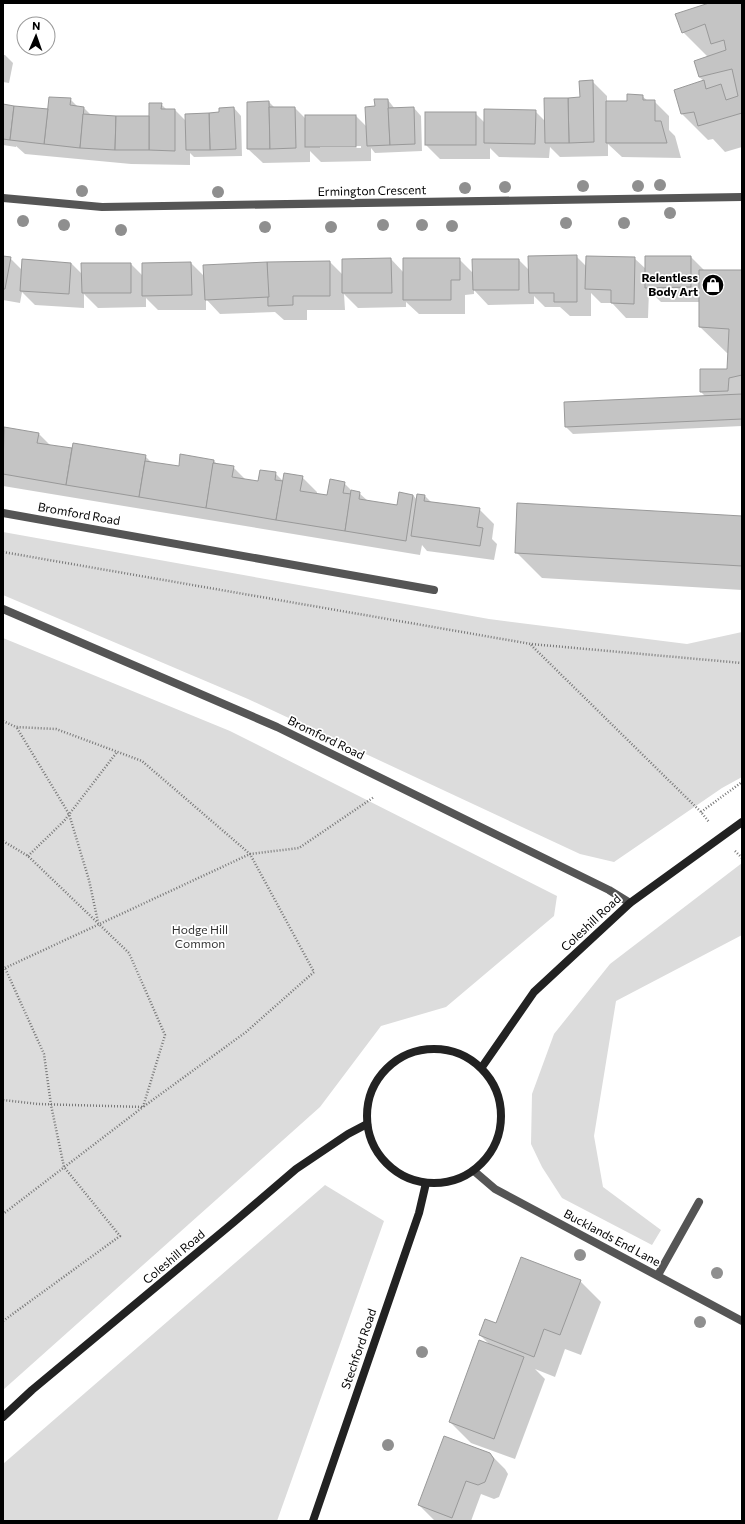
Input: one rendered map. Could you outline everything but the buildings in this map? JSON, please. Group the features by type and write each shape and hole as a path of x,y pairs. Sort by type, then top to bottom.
{"main road":[{"name":"Coleshill Road","path":"482,1068 534,992 630,903 742,822"},
{"path":"425,1048 446,1048 466,1055 482,1068 496,1087 502,1109 500,1133 490,1154 474,1171 443,1183 426,1183 405,1177 386,1163 373,1145 367,1124 368,1102 375,1083 388,1066 405,1055 425,1048"},
{"name":"Coleshill Road","path":"3,1417 32,1390 296,1169 348,1134 367,1124"},
{"name":"Stechford Road","path":"313,1521 419,1213 426,1183"}],"street":[{"name":"Ermington Crescent","path":"3,198 102,206 742,197"},
{"name":"Bromford Road","path":"3,513 434,590"},
{"name":"Bromford Road","path":"3,609 277,727 609,890 630,903"},
{"name":"Bucklands End Lane","path":"474,1171 495,1189 742,1321"},
{"path":"658,1275 699,1202"}],"path":[{"path":"3,552 531,644 742,663"},
{"path":"531,644 700,812 742,782"},
{"path":"3,721 16,727 56,729 142,761 250,854 314,972 246,1032 143,1107 3,1214"},
{"path":"16,727 69,814 90,880 98,924"},
{"path":"28,856 64,821 117,752"},
{"path":"3,1321 120,1236 64,1167 44,1054 4,968 250,854 299,848 393,784"},
{"path":"3,840 28,856 129,953 165,1035 143,1107"},
{"path":"3,1100 52,1105 143,1107"}],"green space":[{"path":"3,532 489,619 687,644 742,632 742,777 722,788 614,862 580,854 248,699 3,595"},
{"name":"Hodge Hill Common","path":"3,638 230,731 557,896 554,916 446,1007 381,1026 320,1107 3,1390"},
{"path":"742,863 742,935 616,1001 594,1136 603,1187 661,1230 652,1245 562,1198 542,1167 531,1144 532,1094 554,1034 610,964"},
{"path":"325,1185 384,1221 277,1521 3,1521 3,1464"}],"place":[{"name":"Relentless Body Art","path":"713,285"}]}
